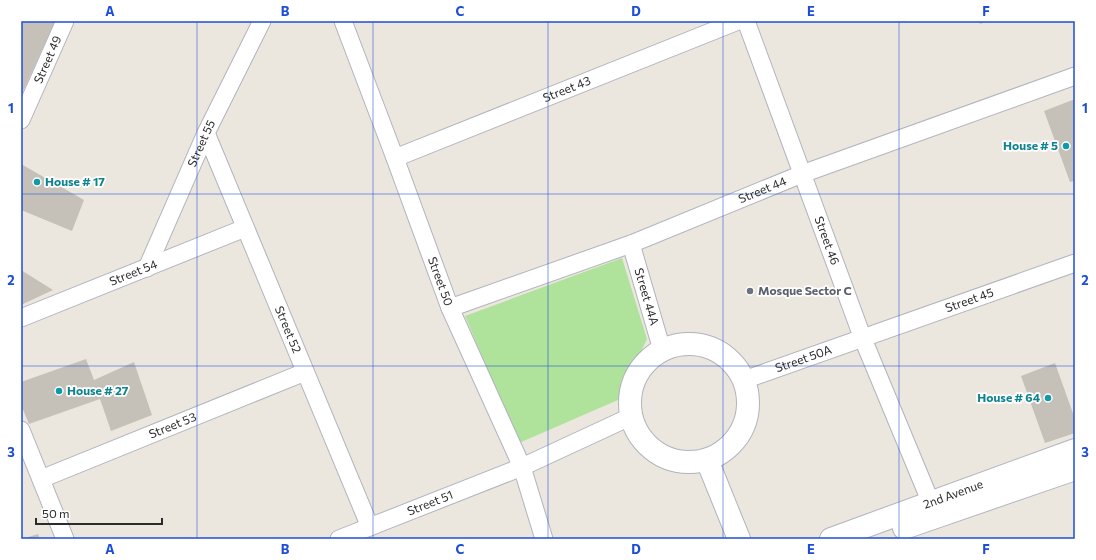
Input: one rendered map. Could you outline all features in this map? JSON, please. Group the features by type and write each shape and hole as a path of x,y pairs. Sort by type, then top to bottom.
{"street":[{"name":"Street 49","path":"21,120 65,21"},
{"name":"Street 55","path":"146,268 206,133 262,21"},
{"name":"Street 50","path":"343,21 450,308 522,467 544,539"},
{"name":"Street 43","path":"395,158 738,21"},
{"name":"Street 46","path":"746,21 863,339 931,503"},
{"name":"Street 44","path":"450,308 631,244 802,174 1075,76"},
{"name":"Street 52","path":"206,133 370,527"},
{"name":"Street 54","path":"21,318 245,228"},
{"name":"Street 44A","path":"631,244 662,350"},
{"name":"Street 45","path":"863,339 1075,263"},
{"name":"Street 50A","path":"744,380 863,339"},
{"path":"680,344 700,344 718,351 734,364 744,380 748,400 746,419 738,437 724,451 707,460 688,462 669,459 652,449 639,434 632,416 630,397 635,378 646,362 662,350 680,344"},
{"name":"Street 53","path":"41,479 305,372"},
{"path":"522,467 632,416"},
{"path":"21,430 65,539"},
{"name":"2nd Avenue","path":"831,539 1075,450"},
{"path":"707,460 739,539"},
{"name":"Street 51","path":"339,539 522,467"},
{"name":"2nd Avenue","path":"873,539 1075,468"}],"green space":[{"path":"622,258 647,339 618,400 519,443 465,316"}],"building":[{"path":"21,21 55,21 21,96"},
{"path":"979,21 989,21 980,24"},
{"name":"House # 5","path":"1075,99 1075,181 1070,182 1044,111"},
{"name":"House # 17","path":"21,164 84,200 72,231 21,210"},
{"path":"21,270 53,290 21,305"},
{"path":"86,359 94,380 134,362 152,415 111,431 100,399 29,424 21,405 21,382"},
{"name":"House # 64","path":"1055,363 1075,419 1075,433 1045,443 1021,376"},
{"path":"38,534 40,539 22,539"}],"place":[{"name":"House # 5","path":"1066,146"},
{"name":"House # 17","path":"37,182"},
{"name":"Mosque Sector C","path":"750,291"},
{"name":"House # 27","path":"59,391"},
{"name":"House # 64","path":"1048,398"}]}
